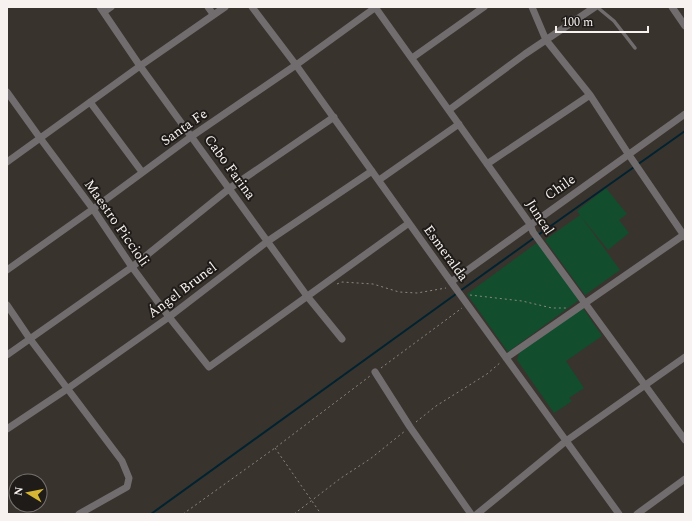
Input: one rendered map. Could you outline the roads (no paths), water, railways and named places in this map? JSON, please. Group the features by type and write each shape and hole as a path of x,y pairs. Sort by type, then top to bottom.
{"street":[{"path":"102,10 111,7"},
{"path":"208,7 213,14"},
{"path":"7,162 213,14 225,7"},
{"name":"Esmeralda","path":"252,7 334,117 453,285 619,514"},
{"name":"Santa Fe","path":"7,270 192,136 296,65 375,7"},
{"name":"Juncal","path":"375,7 530,224 533,232 540,242 685,440"},
{"path":"412,58 484,7"},
{"path":"506,358 685,235 628,155 590,96 546,40 532,7"},
{"path":"449,110 546,40 596,7"},
{"path":"672,7 685,26"},
{"name":"Cabo Farina","path":"102,10 140,66 307,296 342,339"},
{"name":"Maestro Piccioli","path":"7,92 93,209 169,317 209,367 307,296"},
{"path":"487,164 590,96"},
{"path":"90,102 142,172"},
{"name":"Chile","path":"453,285 530,224 685,114"},
{"path":"7,355 132,266 230,188 334,117"},
{"path":"378,180 459,124"},
{"name":"Ángel Brunel","path":"7,429 68,389 169,317 268,242 372,170"},
{"path":"307,296 409,223"},
{"path":"7,305 30,339 122,462 129,478 127,487 79,514"},
{"path":"477,514 566,441 685,357"},
{"path":"376,372 410,427 471,514"},
{"path":"637,514 685,479"}],"lane":[{"path":"596,7 614,21 635,48"}],"waterway":[{"path":"538,235 685,131"},
{"path":"460,291 534,238"},
{"path":"151,514 456,294"}]}
